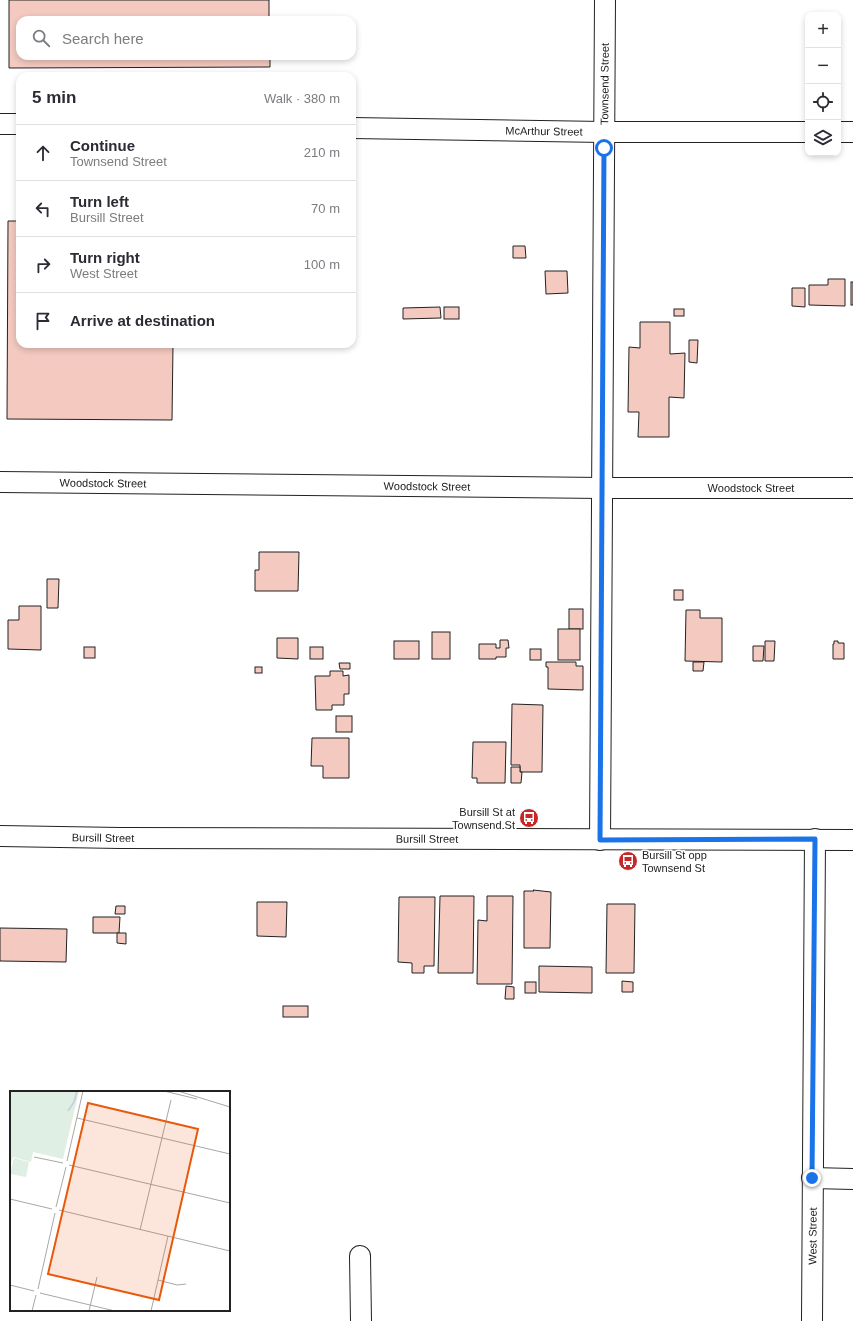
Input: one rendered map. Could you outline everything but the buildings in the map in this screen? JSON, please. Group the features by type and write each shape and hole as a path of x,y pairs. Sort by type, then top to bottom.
{"street":[{"name":"Townsend Street","path":"600,840 605,0"},
{"path":"0,124 16,124"},
{"name":"McArthur Street","path":"356,128 604,132 805,132"},
{"path":"841,132 853,132"},
{"name":"Woodstock Street","path":"0,482 602,488 853,488"},
{"name":"Bursill Street","path":"0,836 136,838 853,840"},
{"name":"West Street","path":"812,1321 815,839"},
{"path":"812,1178 853,1179"},
{"path":"360,1256 361,1321"}],"place":[{"name":"Bursill St at Townsend St","path":"529,818"},
{"name":"Bursill St opp Townsend St","path":"628,861"}],"route":[{"path":"604,148 600,840 815,839 812,1178"}]}
